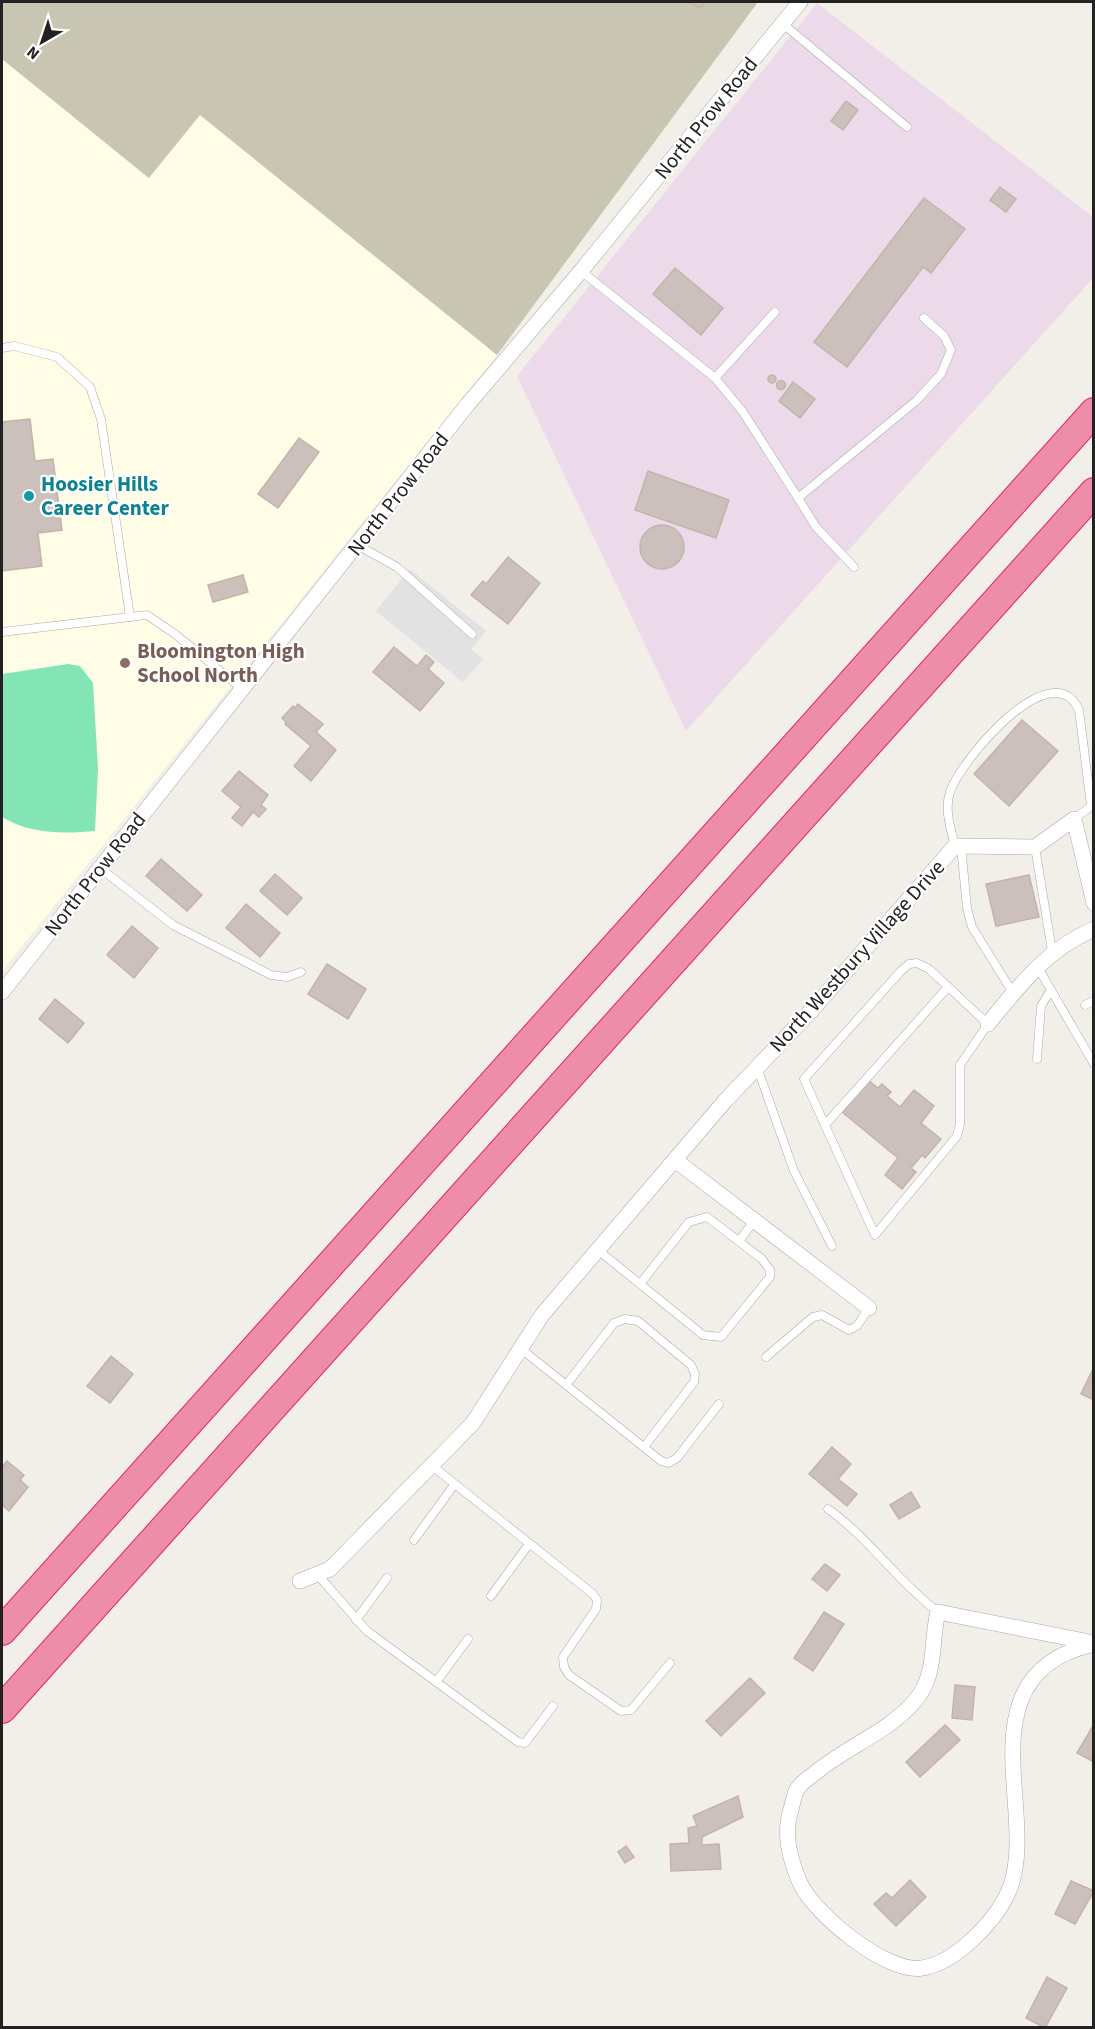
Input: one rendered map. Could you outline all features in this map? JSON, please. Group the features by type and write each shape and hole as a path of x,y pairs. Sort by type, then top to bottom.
{"highway":[{"path":"2,1631 1094,412"},
{"path":"2,1709 1094,492"}],"street":[{"name":"North Prow Road","path":"2,992 468,404 581,271 800,2"},
{"path":"1035,847 1074,819 1094,903"},
{"name":"North Westbury Village Drive","path":"300,1581 330,1569 473,1423 542,1315 757,1067 958,846 1035,847"},
{"path":"988,1024 1052,951 1094,929"},
{"path":"675,1160 869,1308"},
{"path":"938,1611 1094,1644 1067,1652 1048,1664 1026,1688 1014,1724 1016,1869 1004,1900 969,1944 935,1964 920,1969 894,1962 861,1947 827,1919 804,1893 790,1861 787,1823 798,1788 834,1757 888,1724 914,1702 932,1670 938,1611"}],"lane":[{"path":"783,24 907,127"},
{"path":"581,271 715,378 743,412 816,527 854,567"},
{"path":"715,378 775,312"},
{"path":"798,498 916,401 940,374 951,350 944,336 924,318"},
{"path":"2,348 14,346 57,357 90,387 101,419 130,617"},
{"path":"357,545 398,567 472,634"},
{"path":"2,632 147,615 175,634 242,689"},
{"path":"1013,993 972,927 958,846 947,812 949,794 966,763 1011,712 1048,693 1060,693 1070,697 1079,710 1092,804 1074,819"},
{"path":"1035,847 1052,951"},
{"path":"100,868 173,925 271,975 287,977 301,972"},
{"path":"917,963 929,969 948,987 988,1024 960,1065 960,1124 957,1136 875,1235 806,1084 806,1074 909,964 917,963"},
{"path":"1037,966 1094,1064"},
{"path":"825,1125 948,987"},
{"path":"1037,1059 1041,1006 1051,990"},
{"path":"757,1067 794,1171 832,1246"},
{"path":"598,1250 640,1284 703,1335 721,1337 770,1277 770,1270 762,1259 707,1217 698,1217 689,1222 640,1284"},
{"path":"739,1241 754,1221"},
{"path":"766,1357 813,1317 822,1315 849,1330 857,1326 869,1308"},
{"path":"566,1385 614,1323 624,1319 638,1320 691,1365 695,1374 694,1382 644,1447"},
{"path":"520,1348 661,1461 668,1463 678,1458 719,1404"},
{"path":"431,1466 593,1594 597,1600 596,1609 563,1657 564,1667 569,1675 621,1711 626,1711 632,1710 670,1663"},
{"path":"414,1539 454,1485"},
{"path":"828,1509 870,1546 918,1597 938,1611"},
{"path":"491,1596 529,1544"},
{"path":"317,1574 367,1631 518,1742 525,1743 553,1706"},
{"path":"356,1620 387,1578"},
{"path":"436,1682 468,1639"}],"shaded area":[{"path":"2,2 758,2 497,355 200,115 149,178 2,59"},
{"path":"817,3 1093,217 1093,278 686,731 517,376"},
{"name":"Bloomington High School North","path":"2,59 148,178 200,115 497,355 2,971"},
{"path":"410,569 486,631 471,649 483,659 463,682 376,611"}],"green space":[{"path":"68,664 80,666 93,683 98,769 95,831 47,832 24,827 2,817 2,674"}],"building":[{"path":"687,2 704,2 701,8"},
{"path":"846,101 858,110 843,130 831,121"},
{"path":"1000,187 1016,199 1006,212 990,200"},
{"path":"924,198 965,229 931,273 923,267 847,367 814,342"},
{"path":"675,268 723,308 701,335 653,294"},
{"path":"772,375 776,379 772,383 768,379"},
{"path":"781,380 786,385 781,390 776,385"},
{"path":"793,382 815,399 800,418 779,401"},
{"name":"Hoosier Hills Career Center","path":"30,419 35,461 53,459 62,530 38,533 42,566 2,571 2,422"},
{"path":"299,438 319,452 278,508 258,494"},
{"path":"648,471 729,500 716,538 635,510"},
{"path":"662,525 671,526 678,531 683,538 683,556 678,563 671,568 662,569 653,568 646,563 641,556 640,547 641,538 646,531 653,526"},
{"path":"508,557 540,583 508,624 471,595 483,581 486,584"},
{"path":"243,575 248,592 213,602 208,585"},
{"path":"394,647 417,666 426,655 434,662 428,669 444,683 420,711 373,672"},
{"path":"298,704 323,724 316,732 336,750 311,781 294,766 311,746 285,724 282,718"},
{"path":"1022,720 1058,751 1009,806 974,774"},
{"path":"239,771 268,795 261,805 266,809 259,817 253,812 242,826 232,818 241,807 222,791"},
{"path":"161,859 202,895 187,911 146,876"},
{"path":"275,874 302,898 287,915 260,891"},
{"path":"1029,875 1039,917 996,926 986,884"},
{"path":"246,904 280,933 260,957 226,928"},
{"path":"132,926 158,948 134,978 107,955"},
{"path":"327,964 366,989 348,1019 308,994"},
{"path":"55,999 84,1023 68,1043 39,1019"},
{"path":"868,1080 878,1088 882,1084 891,1092 887,1096 900,1107 914,1090 934,1106 921,1123 941,1139 925,1158 922,1155 911,1168 916,1172 902,1189 885,1175 898,1158 842,1112"},
{"path":"111,1356 133,1374 110,1403 87,1386"},
{"path":"1094,1367 1094,1400 1081,1394"},
{"path":"832,1447 851,1464 838,1479 857,1494 847,1506 809,1474"},
{"path":"7,1461 24,1475 20,1480 28,1487 9,1511 2,1505 2,1467"},
{"path":"911,1492 920,1507 899,1519 890,1505"},
{"path":"825,1564 840,1575 827,1591 812,1579"},
{"path":"824,1612 844,1624 813,1671 794,1658"},
{"path":"750,1678 765,1693 721,1736 706,1721"},
{"path":"955,1685 975,1687 972,1720 952,1718"},
{"path":"1094,1724 1094,1762 1077,1753"},
{"path":"945,1725 960,1740 920,1777 906,1762"},
{"path":"738,1796 743,1817 702,1837 702,1845 719,1844 721,1869 671,1871 670,1844 689,1843 688,1828 697,1826 693,1816"},
{"path":"626,1846 634,1857 625,1863 618,1852"},
{"path":"910,1880 926,1897 896,1926 874,1904 886,1893 892,1898"},
{"path":"1071,1881 1094,1891 1075,1924 1055,1914"},
{"path":"1047,1977 1067,1988 1045,2028 1026,2018"}],"place":[{"name":"Hoosier Hills Career Center","path":"29,496"},
{"name":"Bloomington High School North","path":"125,663"}]}
